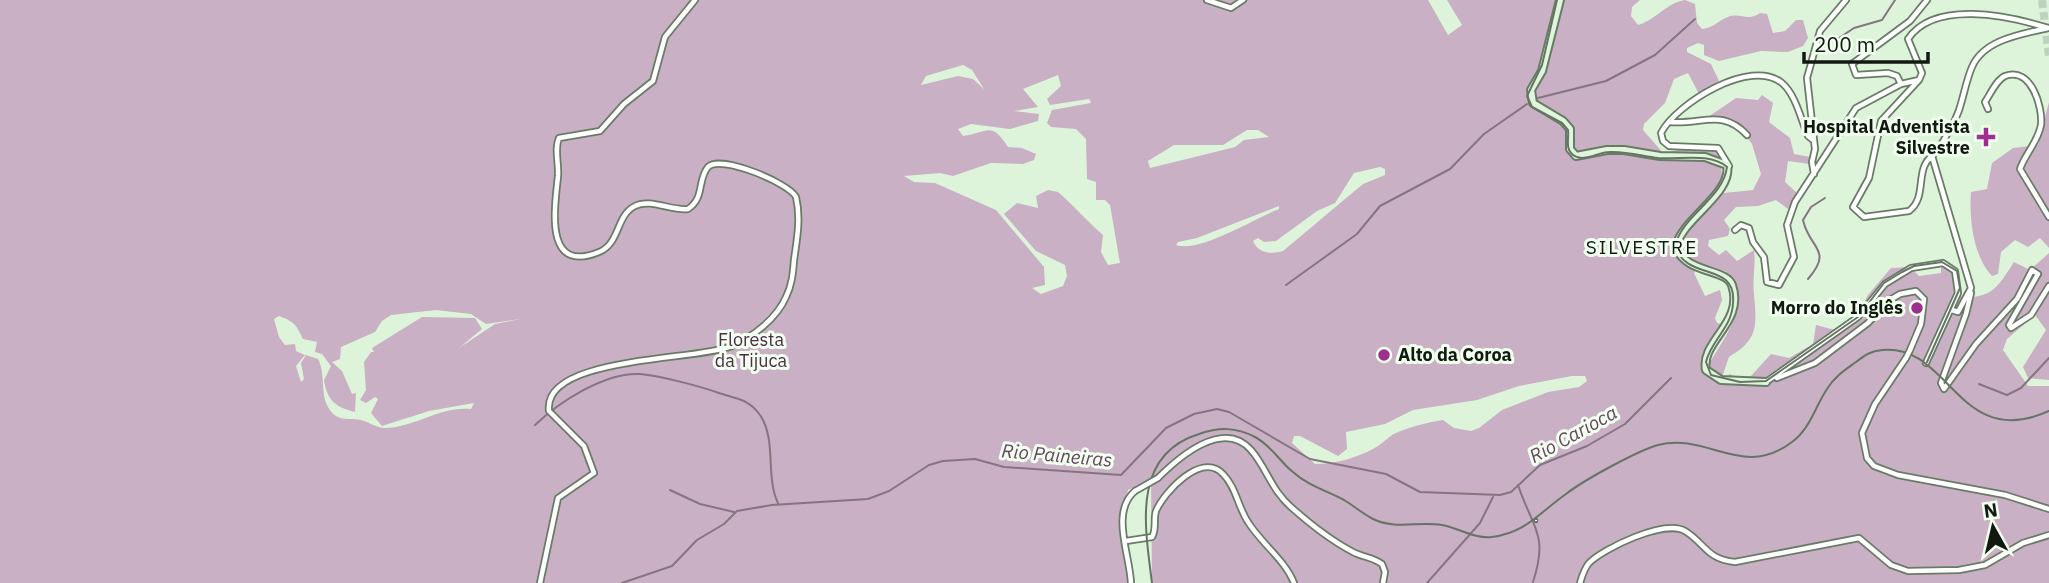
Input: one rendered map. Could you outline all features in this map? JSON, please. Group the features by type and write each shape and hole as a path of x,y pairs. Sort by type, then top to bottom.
{"street":[{"path":"540,583 558,499 589,480 594,470 584,446 550,411 550,398 558,386 569,379 600,368 704,354 733,345 767,322 786,299 791,283 799,222 796,197 784,185 727,163 713,163 708,167 699,199 688,209 644,203 628,210 614,240 601,252 571,254 562,249 558,241 553,211 559,138 600,131 624,104 653,81 664,37 695,0"},
{"path":"1208,0 1231,8 1243,0"},
{"path":"1560,0 1542,71 1531,95 1539,108 1563,121 1570,129 1569,144 1572,153 1581,157 1607,150 1624,150 1660,156 1705,158 1729,166"},
{"path":"1815,174 1807,78 1819,31 1846,0"},
{"path":"1901,84 1897,76 1888,73 1856,75 1852,64 1910,21 1927,0"},
{"path":"1965,8 2049,28 2001,41 1972,66 1960,113 1940,150 1924,164 1919,198 1909,211 1864,217 1854,209 1868,178 1881,121 1919,80 1922,73 1908,39 1930,16 1942,10 1965,8"},
{"path":"1814,140 1808,136 1783,84 1762,76 1739,78 1719,85 1687,105 1661,133 1666,144 1718,148 1729,166 1724,185 1684,230 1676,246 1684,259 1694,267 1726,277 1732,287 1734,302 1729,323 1706,355 1706,370 1721,380 1766,382 1815,363 1868,323 1890,300 1900,294 1916,291 1924,299 1924,309 1910,350 1875,404 1862,433 1867,458 1874,466 1899,474 2006,495 2049,509"},
{"path":"1988,109 1985,102 2000,80 2007,76 2019,78 2028,84 2039,98 2042,111 2039,134 2020,169 2049,217"},
{"path":"1735,230 1741,225 1749,228 1753,242 1764,257 1767,282 1779,285 1794,257 1788,229 1789,215 1856,108 1901,84 1919,80"},
{"path":"1670,121 1684,123 1717,117 1730,121 1747,135"},
{"path":"1815,149 1827,154"},
{"path":"1932,156 1971,288 1966,314 1941,383 1944,389 1976,344 2017,299 2032,270 2038,274 2009,325 2011,328 2031,315 2049,286"},
{"path":"1766,382 1858,317 1885,284 1915,266 1943,263 1955,271 1958,293 1926,363"},
{"path":"1952,310 1958,312 1971,288"},
{"path":"1131,583 1122,517 1125,504 1135,491 1158,478 1197,446 1219,440 1238,442 1252,451 1275,490 1290,507 1354,553 1382,564 1385,572 1383,583"},
{"path":"1126,541 1152,537 1155,514 1168,493 1189,473 1211,468 1221,471 1229,481 1248,522 1294,583"},
{"path":"1580,583 1591,561 1632,539 1671,528 1684,531 1706,553 1722,561 1735,562 1859,538 1891,565 1908,571 1959,570 1985,565 2023,542 2049,535"}],"green space":[{"name":"Floresta da Tijuca","path":"0,0 1428,0 1448,35 1462,25 1447,0 1640,0 1632,7 1631,16 1638,25 1672,4 1685,0 1695,4 1697,23 1702,29 1732,16 1752,17 1760,13 1767,14 1773,33 1785,31 1796,20 1803,20 1808,38 1803,46 1788,52 1761,51 1719,61 1704,55 1704,45 1698,43 1687,48 1687,52 1711,64 1719,81 1699,94 1688,73 1674,79 1665,103 1644,124 1643,130 1664,154 1696,144 1714,144 1719,150 1724,193 1753,190 1761,174 1752,144 1742,130 1708,117 1736,98 1758,100 1762,95 1773,103 1769,122 1790,138 1794,154 1811,157 1810,164 1788,161 1785,182 1798,194 1788,209 1776,200 1758,206 1736,207 1724,220 1730,229 1728,236 1709,240 1708,246 1719,255 1726,250 1737,261 1754,250 1754,331 1746,344 1729,357 1722,377 1716,376 1709,364 1734,319 1737,295 1725,271 1697,267 1694,273 1705,296 1720,290 1722,300 1715,318 1717,323 1726,325 1704,366 1715,381 1726,385 1729,374 1740,378 1751,376 1771,354 1789,358 1813,344 1816,325 1839,331 1855,319 1868,295 1891,268 1910,267 1919,276 1941,273 1941,266 1955,270 1962,299 1982,295 1994,289 2014,262 2030,270 2049,253 2049,380 2028,378 2023,367 2046,330 2035,315 2007,339 2003,350 2028,386 2049,386 2049,583 1152,583 1151,480 1128,490 1124,511 1133,583 0,583","holes":["963,65 972,70 984,89 973,79 958,76 921,85 926,76","1058,75 1061,86 1047,99 1050,105 1089,99 1091,103 1052,110 1047,123 1051,127 1076,129 1086,139 1087,179 1096,182 1096,200 1105,200 1110,205 1120,263 1108,265 1101,252 1103,235 1058,192 1048,190 1036,196 1038,208 1017,203 1004,214 1036,251 1065,265 1067,276 1063,286 1041,294 1032,288 1045,285 1044,267 996,210 935,183 914,182 904,176 940,173 953,176 991,163 1023,164 1034,160 1036,154 1022,148 1008,147 993,131 963,136 958,129 971,124 1010,129 1038,121 1039,114 1014,111 1038,107 1023,89","1247,130 1258,130 1269,137 1244,140 1235,147 1150,168 1148,161 1174,145 1223,145","1380,167 1385,169 1385,175 1363,184 1283,251 1265,252 1253,241 1258,238 1264,242 1276,241 1317,211 1335,203 1354,173","1279,206 1279,209 1199,244 1176,245 1178,242 1197,238","436,310 471,314 486,324 520,319 495,324 459,348 482,329 475,318 422,317 372,348 374,352 371,352 364,362 366,390 360,400 366,403 375,397 378,399 371,413 382,426 429,411 474,403 471,409 449,410 409,424 383,428 361,420 339,417 331,412 323,390 318,359 306,355 301,363 304,379 301,382 296,366 305,355 296,351 295,344 285,345 279,337 274,319 279,316 292,322 303,339 317,342 315,352 322,354 331,366 324,380 327,393 337,405 355,412 356,393 352,394 342,371 332,362 340,359 341,347 375,332 382,321 391,315","1572,376 1585,376 1587,381 1579,387 1548,392 1502,410 1471,431 1454,428 1443,420 1425,423 1396,433 1356,457 1339,461 1315,464 1292,443 1294,436 1300,436 1338,456 1347,449 1346,432 1385,424 1413,410 1477,400 1519,386"]},
{"path":"2049,102 2049,248 2040,238 2028,247 2015,240 2001,252 1998,274 1992,276 1976,247 1971,192 1987,189 1992,163 2013,148 2038,145"}],"waterway":[{"name":"Rio Carioca","path":"1836,40 1854,28 1882,20 1895,0"},
{"path":"1534,99 1606,81 1655,55 1695,19"},
{"path":"1286,285 1357,234 1380,206 1450,169 1484,134 1527,104"},
{"name":"Rio Carioca","path":"1808,279 1819,261 1819,255 1803,220 1811,207 1825,198"},
{"path":"1979,384 2007,395 2021,388 2049,358"},
{"path":"535,425 583,390 626,375 640,374 669,379 736,398 755,409 765,425 770,447 772,481 778,503"},
{"name":"Rio Paineiras","path":"622,583 672,566 697,540 724,524 737,511 772,505 868,499 889,491 929,465 943,461 975,459 1004,467 1121,475 1166,428 1194,414 1217,409 1229,412 1310,459 1386,474 1420,492 1500,495 1511,492 1540,465 1587,446 1625,424 1671,378"},
{"path":"1518,485 1539,541 1538,566 1533,582"},
{"path":"670,490 700,504 734,512"},
{"path":"1427,583 1480,523 1493,497"}],"tunnel":[{"path":"2042,0 2049,56"}],"tram line":[{"path":"1557,0 1542,65 1527,96 1532,107 1562,123 1568,130 1568,147 1573,155 1581,158 1615,152 1658,158 1703,158 1720,162 1727,167 1718,188 1686,225 1675,246 1689,264 1719,276 1727,281 1732,290 1732,312 1706,362 1711,375 1740,382 1766,381 1858,317 1884,283 1914,266 1942,262 1957,271 1960,288 1927,362"},
{"path":"1152,583 1146,517 1147,495 1152,476 1162,458 1177,444 1214,430 1234,430 1255,437 1299,477 1344,500 1373,519 1399,525 1442,525 1473,535 1492,537 1524,526 1585,481 1624,459 1658,445 1693,444 1741,456 1757,457 1774,453 1792,442 1803,431 1836,377 1871,352 1905,352 1924,362 1974,408 1994,418 2018,420 2049,411"}],"place":[{"name":"Hospital Adventista Silvestre","path":"1986,137"},
{"name":"Morro do Inglês","path":"1917,308"},
{"name":"Alto da Coroa","path":"1384,355"}],"district":[{"name":"SILVESTRE","path":"1642,247"}]}
